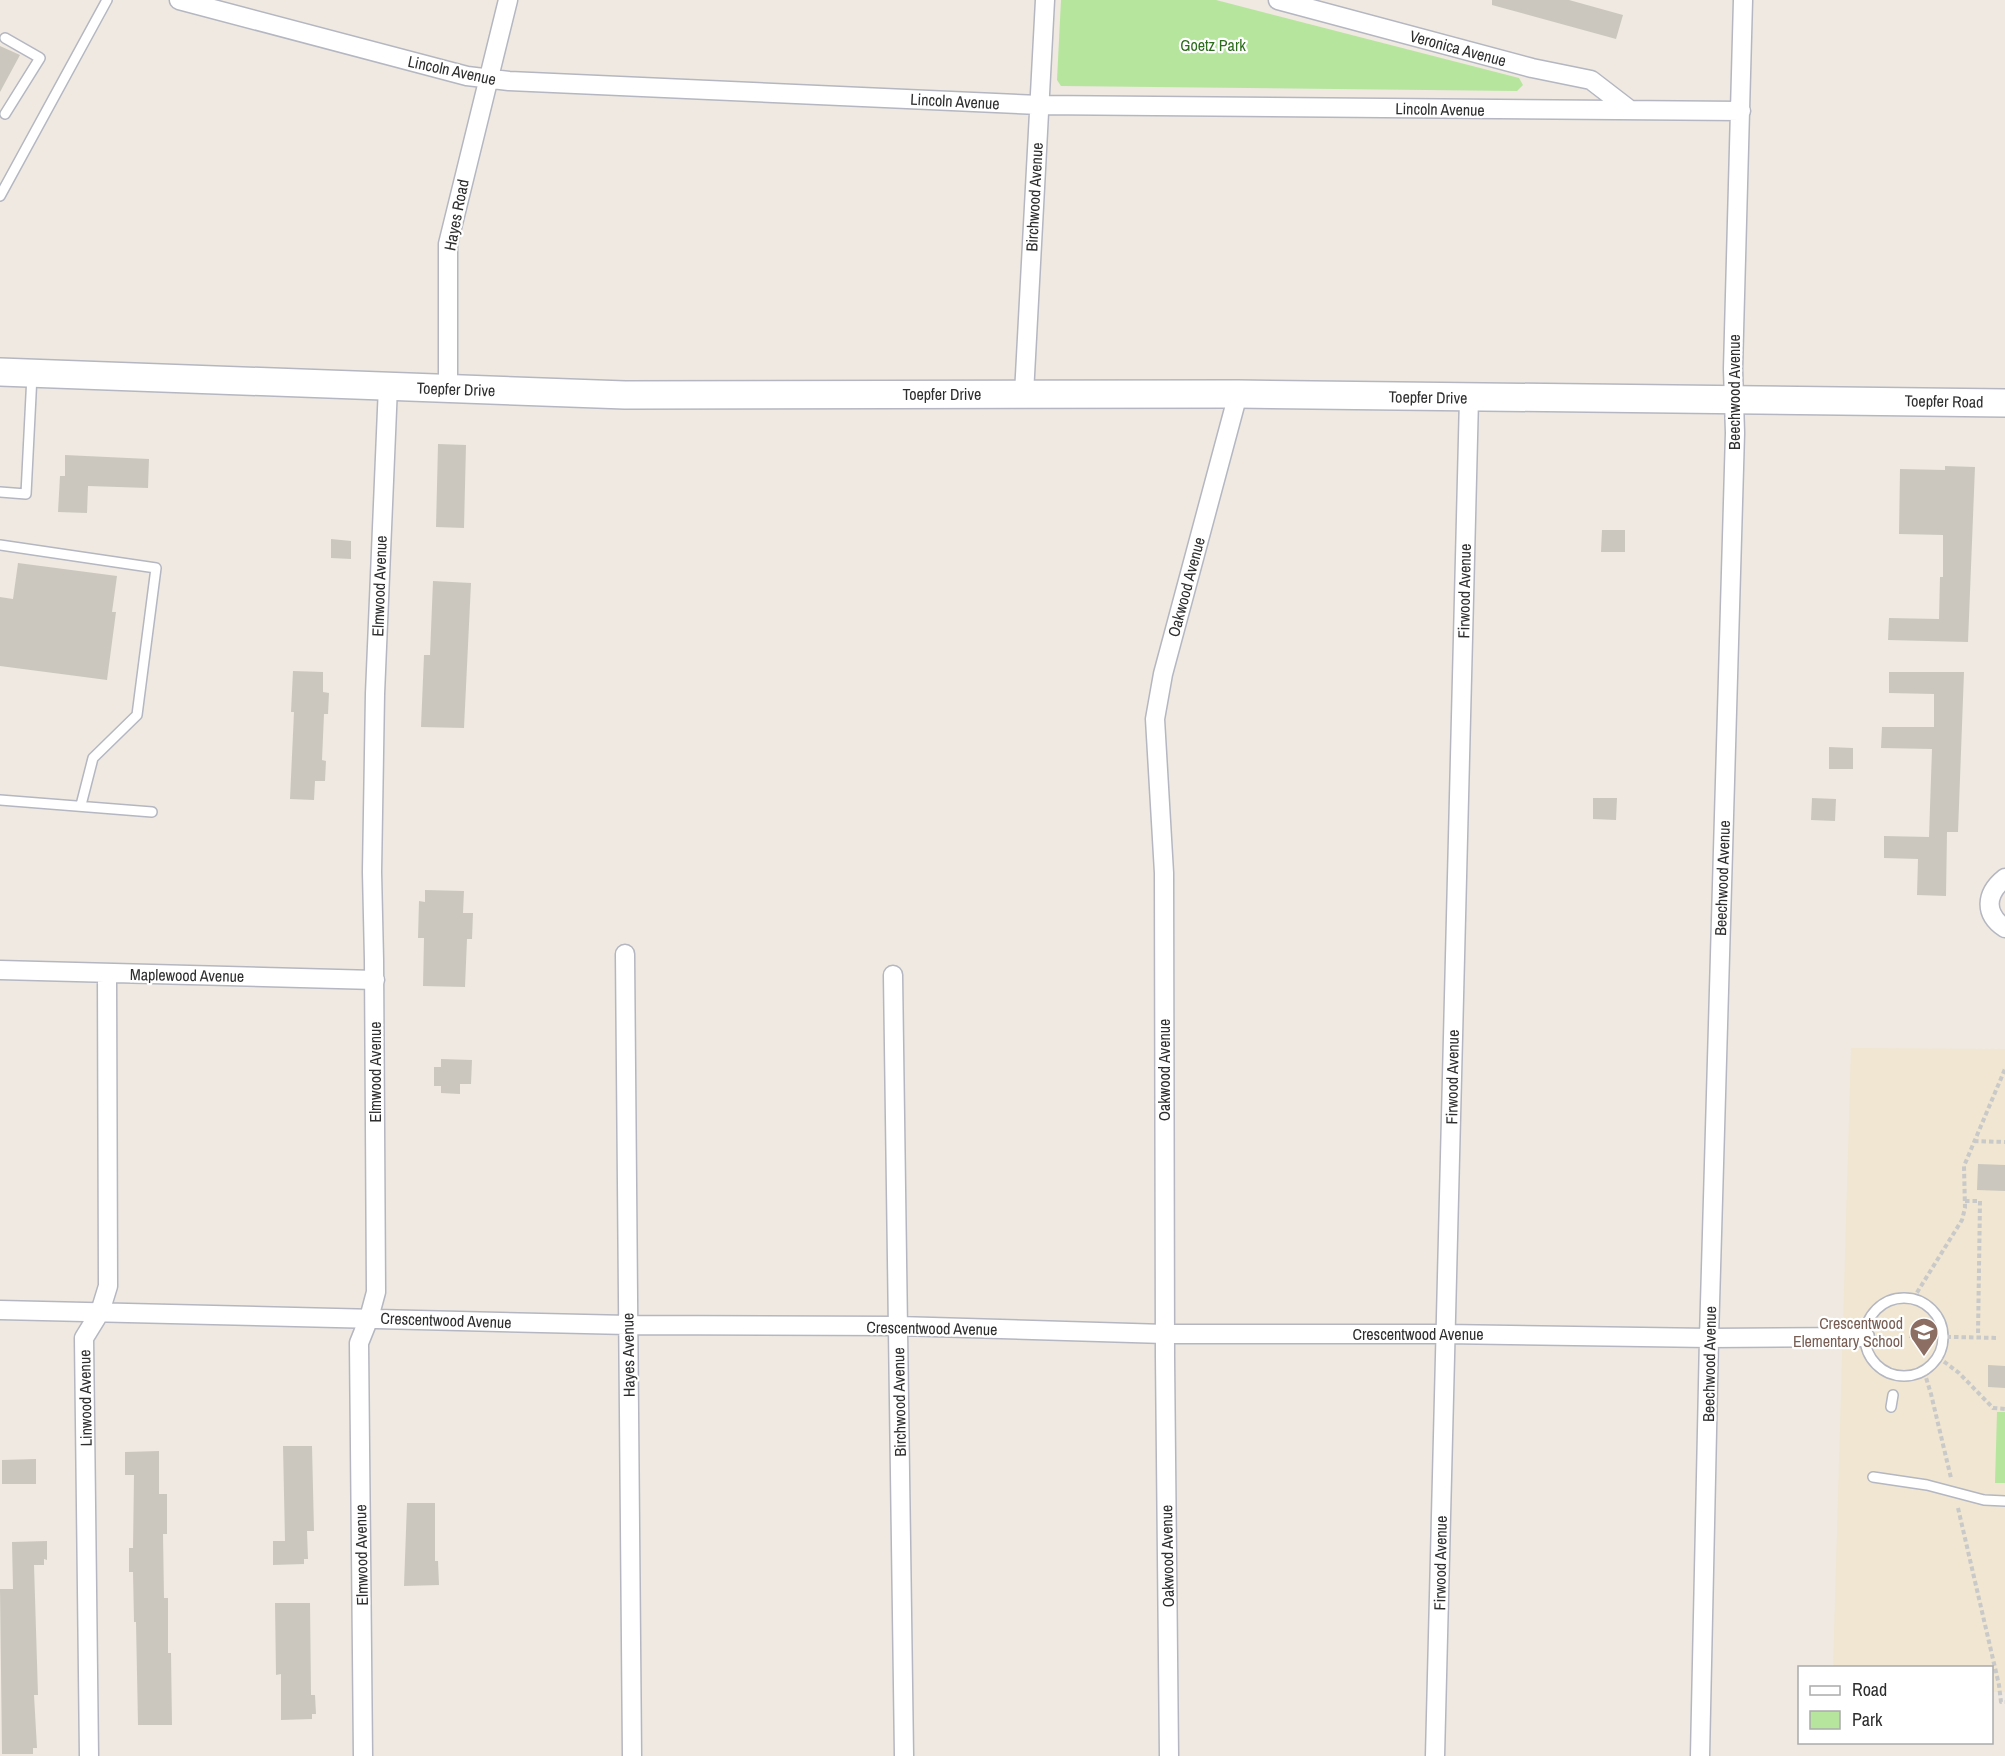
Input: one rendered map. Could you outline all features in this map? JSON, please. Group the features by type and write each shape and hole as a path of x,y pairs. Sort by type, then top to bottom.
{"street":[{"name":"Lincoln Avenue","path":"179,0 467,76 488,79 1039,105 1741,111"},
{"path":"488,79 508,0"},
{"name":"Birchwood Avenue","path":"1024,394 1045,0"},
{"name":"Veronica Avenue","path":"1278,0 1532,68 1591,80 1630,110"},
{"name":"Beechwood Avenue","path":"1700,1756 1709,1338 1734,457 1733,399 1743,0"},
{"name":"Hayes Road","path":"448,389 448,244 488,79"},
{"name":"Toepfer Drive","path":"0,372 625,395 1238,394 1469,398 1884,400"},
{"name":"Elmwood Avenue","path":"363,1756 359,1343 376,1292 375,980 372,872 375,705 388,386"},
{"name":"Oakwood Avenue","path":"1169,1756 1164,873 1155,719 1163,674 1238,394"},
{"name":"Firwood Avenue","path":"1435,1756 1469,398"},
{"name":"Toepfer Road","path":"1884,400 2005,403"},
{"path":"2005,878 1993,890 1989,904 1990,914 2005,928"},
{"name":"Hayes Avenue","path":"626,954 632,1756"},
{"name":"Maplewood Avenue","path":"0,970 375,980"},
{"name":"Linwood Avenue","path":"89,1756 84,1338 100,1312 108,1286 107,973"},
{"name":"Birchwood Avenue","path":"893,975 904,1756"},
{"name":"Crescentwood Avenue","path":"0,1310 628,1325 898,1326 1165,1334 1865,1337"}],"lane":[{"path":"0,196 107,0"},
{"path":"4,114 40,58 5,38"},
{"path":"0,492 26,494 32,373"},
{"path":"0,545 156,568 137,715 93,758 81,805"},
{"path":"0,800 152,812"},
{"path":"1895,1299 1913,1299 1929,1307 1940,1320 1943,1336 1938,1358 1929,1368 1913,1376 1896,1376 1880,1368 1869,1354 1865,1337 1869,1320 1880,1306 1895,1299"},
{"path":"1891,1407 1893,1395"},
{"path":"1873,1477 1954,1491 1984,1500 2005,1501"}],"path":[{"path":"1913,1299 1962,1220 1965,1201 1964,1166 2005,1069"},
{"path":"1974,1141 2005,1142"},
{"path":"1965,1201 1980,1201 1978,1336"},
{"path":"1909,1336 1999,1338"},
{"path":"1938,1358 1959,1373 1994,1408 2005,1408"},
{"path":"1924,1371 2000,1685 2001,1702 2005,1702"}],"shaded area":[{"name":"Crescentwood Elementary School","path":"1851,1048 2005,1049 2005,1692 1993,1692 1993,1666 1833,1666"}],"green space":[{"name":"Goetz Park","path":"1061,0 1216,0 1519,78 1523,85 1517,91 1061,86 1057,80"},
{"path":"1997,1412 2005,1412 2005,1483 1995,1483"}],"building":[{"path":"1492,0 1569,0 1623,15 1616,39 1492,5"},
{"path":"0,46 20,55 0,92"},
{"path":"438,444 466,445 464,528 436,527"},
{"path":"65,455 149,459 148,488 88,486 87,513 58,512 60,476 65,476"},
{"path":"1945,466 1975,467 1968,642 1888,640 1889,618 1939,619 1940,577 1943,577 1943,535 1899,534 1900,469 1945,470"},
{"path":"1602,530 1625,530 1625,552 1601,552"},
{"path":"331,539 351,541 351,559 331,558"},
{"path":"18,563 117,576 112,612 116,612 107,680 0,666 0,597 13,599"},
{"path":"433,581 471,583 464,728 421,727 424,655 430,655"},
{"path":"293,671 323,672 323,692 329,693 328,714 324,714 322,760 326,761 325,781 315,781 314,800 290,799 294,712 291,712"},
{"path":"1889,672 1964,672 1958,832 1947,832 1946,896 1917,895 1918,859 1884,858 1884,836 1929,837 1932,749 1881,748 1882,727 1934,727 1934,694 1889,693"},
{"path":"1829,747 1853,748 1853,769 1829,769"},
{"path":"1593,798 1617,798 1616,820 1593,819"},
{"path":"1812,798 1836,799 1835,821 1811,820"},
{"path":"425,890 464,891 463,913 473,913 472,939 467,939 465,987 423,986 424,938 418,938 419,901 425,902"},
{"path":"441,1059 472,1060 471,1084 460,1084 460,1094 441,1093 441,1086 434,1086 434,1067 441,1067"},
{"path":"1978,1164 2005,1165 2005,1191 1977,1190"},
{"path":"1988,1365 2005,1366 2005,1388 1988,1387"},
{"path":"283,1446 312,1446 314,1531 307,1531 308,1559 304,1559 304,1564 273,1565 273,1541 285,1541"},
{"path":"159,1451 159,1494 167,1494 167,1534 163,1534 164,1598 168,1598 172,1725 138,1725 136,1622 134,1622 133,1572 129,1572 129,1548 133,1548 134,1475 125,1475 125,1452"},
{"path":"36,1459 36,1484 2,1484 2,1460"},
{"path":"407,1503 435,1503 435,1561 438,1561 439,1585 404,1586"},
{"path":"47,1541 47,1560 44,1559 44,1565 34,1565 38,1695 34,1695 37,1748 33,1748 33,1754 2,1754 0,1589 13,1589 12,1542"},
{"path":"275,1603 310,1603 311,1695 315,1695 316,1714 312,1714 312,1719 281,1720 281,1674 276,1675"}],"place":[{"name":"Crescentwood Elementary School","path":"1924,1358"}]}
